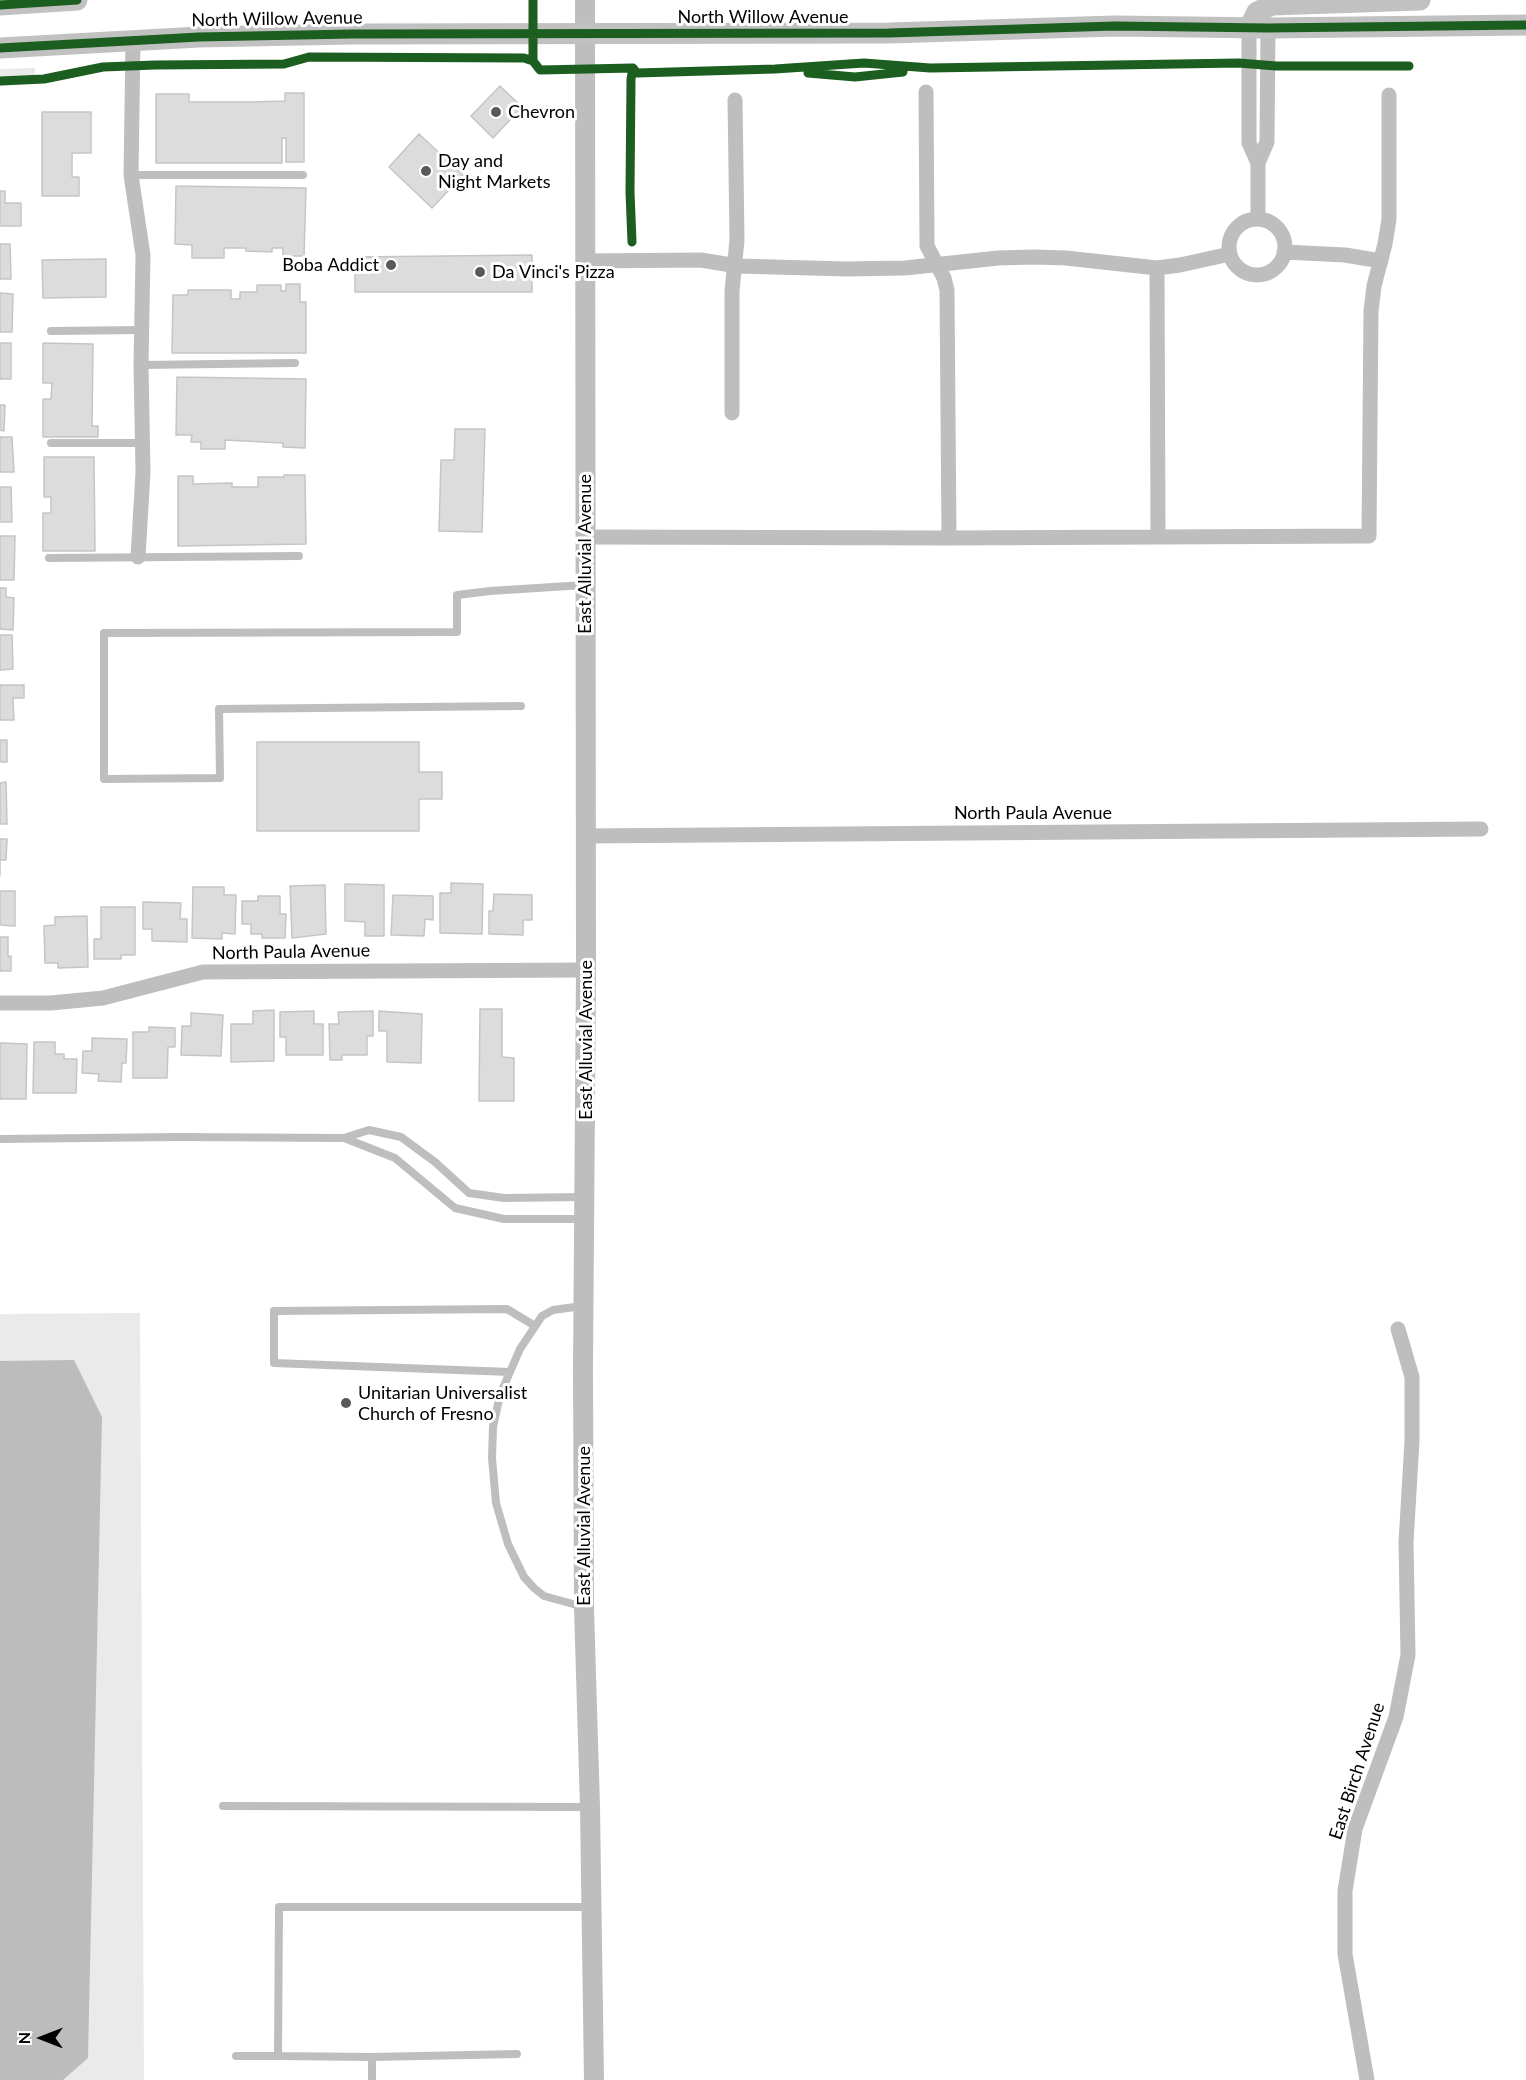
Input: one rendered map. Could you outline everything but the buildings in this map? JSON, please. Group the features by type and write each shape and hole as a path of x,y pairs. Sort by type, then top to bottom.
{"main road":[{"path":"1258,28 1257,12 1272,4 1420,0"},
{"path":"0,5 65,1"},
{"name":"North Willow Avenue","path":"0,48 351,34 889,33 1115,26 1258,28 1526,25"}],"street":[{"name":"East Alluvial Avenue","path":"585,0 584,1608 594,2080"},
{"path":"1258,28 1249,143 1258,163 1258,219"},
{"path":"133,41 131,175 143,255 141,365 143,472 138,557"},
{"path":"926,92 927,246 944,278 947,290 949,538"},
{"path":"585,537 1369,536 1371,311 1374,286 1389,219 1389,95"},
{"path":"732,413 732,291 737,240 735,100"},
{"path":"1258,219 1271,223 1278,229 1283,237 1284,252 1280,263 1274,270 1266,274 1248,274 1240,269 1230,254 1229,245 1237,228 1244,222 1258,219"},
{"path":"1284,252 1345,255 1381,261"},
{"path":"585,261 701,260 734,265 847,269 905,268 998,258 1034,257 1066,258 1157,268 1230,254"},
{"path":"1157,268 1158,537"},
{"name":"North Paula Avenue","path":"585,836 1481,829"},
{"name":"North Paula Avenue","path":"0,1003 60,1002 103,998 203,972 586,970"},
{"name":"East Birch Avenue","path":"1367,2080 1344,1954 1344,1891 1355,1829 1396,1717 1408,1655 1406,1542 1412,1441 1412,1377 1398,1329"}],"lane":[{"path":"131,175 303,176"},
{"path":"51,331 142,330"},
{"path":"141,365 295,363"},
{"path":"51,444 143,443"},
{"path":"49,558 299,556"},
{"path":"521,706 219,709 220,778 104,779 104,633 458,632 457,595 585,585"},
{"path":"0,1139 344,1138 369,1130 401,1137 435,1162 470,1193 504,1198 585,1197"},
{"path":"344,1138 395,1158 455,1208 504,1219 585,1219"},
{"path":"584,1306 549,1311 542,1316 520,1349 500,1395 495,1416 492,1458 496,1503 508,1544 524,1577 544,1596 584,1608"},
{"path":"510,1372 274,1363 274,1311 507,1309 535,1326"},
{"path":"223,1806 590,1807"},
{"path":"278,2056 279,1907 592,1907"},
{"path":"236,2056 372,2057 517,2054"},
{"path":"372,2057 372,2080"}],"shaded area":[{"path":"35,68 35,84 0,86 0,69"},
{"path":"140,1313 144,2080 0,2080 0,1314"},
{"path":"74,1360 102,1417 88,2058 63,2080 0,2080 0,1361"}],"cycle path":[{"path":"0,5 77,0"},
{"path":"533,0 533,61 540,70 633,68 637,73 775,69 864,63 930,68 1239,63 1276,66 1409,66"},
{"path":"0,48 199,37 351,34 889,33 1115,26 1268,28 1526,25"},
{"path":"0,81 44,79 103,67 284,64 309,57 524,58 533,61"},
{"path":"632,242 630,192 633,68"},
{"path":"808,73 855,77 903,72"}],"place":[{"name":"Chevron","path":"496,112"},
{"name":"Day and Night Markets","path":"426,171"},
{"name":"Boba Addict","path":"391,265"},
{"name":"Da Vinci's Pizza","path":"480,272"},
{"name":"Unitarian Universalist Church of Fresno","path":"346,1403"}]}
